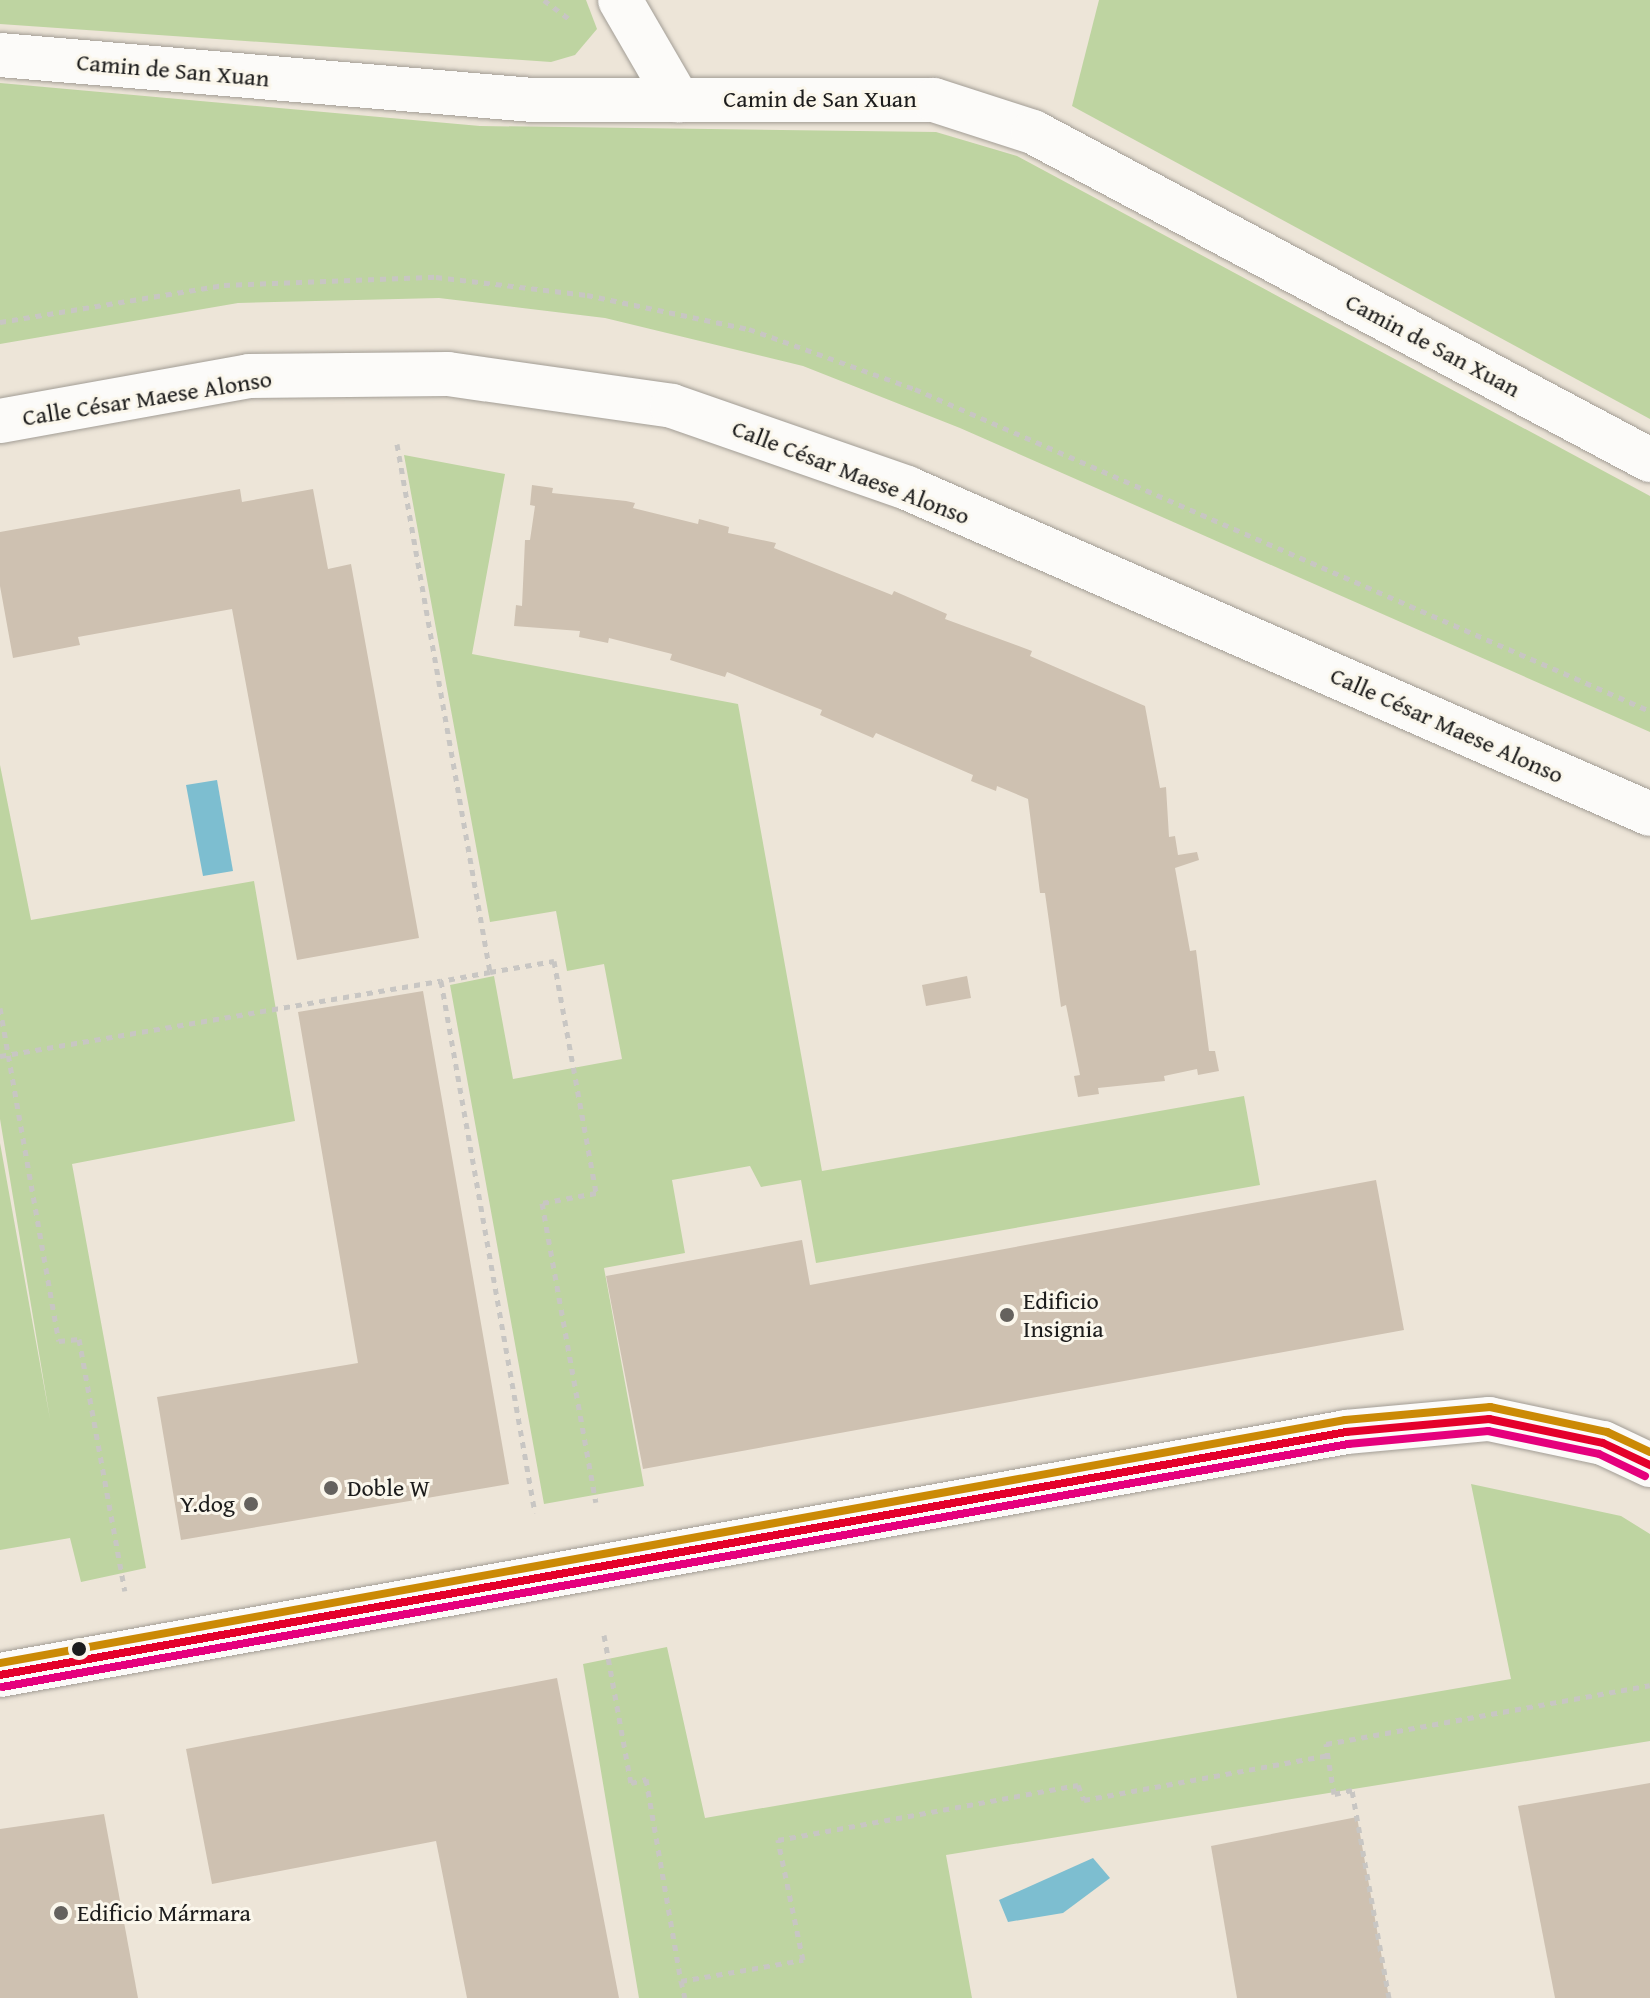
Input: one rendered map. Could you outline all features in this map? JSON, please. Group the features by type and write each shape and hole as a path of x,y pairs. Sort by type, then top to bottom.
{"street":[{"path":"620,0 678,100"},
{"name":"Camin de San Xuan","path":"0,55 532,100 934,100 1033,132 1650,460"},
{"name":"Calle César Maese Alonso","path":"0,421 249,376 448,374 672,406 907,488 1650,814"},
{"path":"0,1675 1346,1432 1489,1419 1603,1443 1650,1465"}],"path":[{"path":"397,444 490,972"},
{"path":"0,1056 554,961 596,1193 542,1203 596,1502"},
{"path":"441,981 535,1513"},
{"path":"0,1008 59,1341 79,1339 125,1591"},
{"path":"604,1635 631,1783 646,1779 685,1998"},
{"path":"1389,1998 1352,1790 1334,1794 1326,1744 1650,1685"},
{"path":"681,1981 803,1960 778,1840 1078,1785 1084,1800 1328,1755"}],"green space":[{"path":"0,0 586,0 597,29 575,55 551,62 0,24"},
{"path":"1099,0 1650,0 1650,419 1072,106"},
{"path":"0,83 480,126 936,132 1017,156 1650,496 1650,732 960,428 803,366 605,318 439,298 238,303 0,344"},
{"path":"404,455 505,474 472,654 738,704 822,1171 1244,1096 1260,1185 816,1263 801,1180 761,1187 750,1166 672,1180 685,1253 604,1268 644,1486 544,1504 450,985 494,976 513,1079 622,1059 604,964 567,971 556,911 490,922"},
{"path":"0,765 31,920 254,881 295,1121 72,1164 146,1568 81,1582 70,1538 0,1550 0,1143 50,1419 0,1119"},
{"path":"1471,1484 1621,1516 1650,1534 1650,1741 946,1855 972,1998 639,1998 583,1664 667,1647 705,1818 1511,1679"}],"water":[{"path":"217,780 233,871 203,876 186,785"},
{"path":"1093,1858 1110,1878 1063,1913 1008,1922 999,1900"}],"building":[{"path":"532,485 553,488 552,493 635,503 633,508 698,524 699,519 729,527 728,533 776,543 774,548 892,595 894,591 947,614 945,619 1032,651 1030,656 1145,706 1160,788 1166,787 1169,837 1175,836 1178,855 1197,852 1199,860 1175,868 1190,951 1196,950 1209,1051 1215,1051 1219,1071 1198,1075 1197,1069 1164,1076 1165,1081 1098,1088 1099,1094 1078,1097 1074,1076 1080,1075 1066,1005 1061,1007 1045,893 1040,893 1028,799 997,786 996,791 971,781 973,775 876,733 873,738 820,715 822,710 727,672 725,677 670,660 672,654 609,638 608,643 579,637 580,631 514,626 516,605 522,606 525,540 530,540 535,506 530,505"},
{"path":"240,489 242,502 313,489 328,569 351,564 419,938 297,960 232,609 78,637 80,645 13,658 0,586 0,532"},
{"path":"967,976 971,998 926,1006 922,985"},
{"path":"423,991 509,1484 181,1540 157,1397 358,1363 298,1012"},
{"name":"Edificio Insignia","path":"1376,1180 1404,1330 643,1469 606,1276 802,1240 810,1285"},
{"path":"557,1678 619,1998 467,1998 436,1841 212,1884 186,1749"},
{"path":"1650,1783 1650,1998 1555,1998 1518,1806"},
{"name":"Edificio Mármara","path":"104,1814 138,1998 0,1998 0,1829"},
{"path":"1357,1817 1389,1998 1237,1998 1211,1846"}],"transit line":[{"path":"0,1663 1345,1420 1490,1407 1607,1432 1650,1452"},
{"path":"0,1675 1346,1432 1489,1419 1603,1443 1650,1465"},
{"path":"2,1687 1348,1444 1488,1431 1599,1454 1645,1476"}],"place":[{"name":"Edificio Insignia","path":"1007,1315"},
{"name":"Doble W","path":"331,1488"},
{"name":"Y.dog","path":"251,1504"},
{"name":"Edificio Mármara","path":"61,1913"}]}
